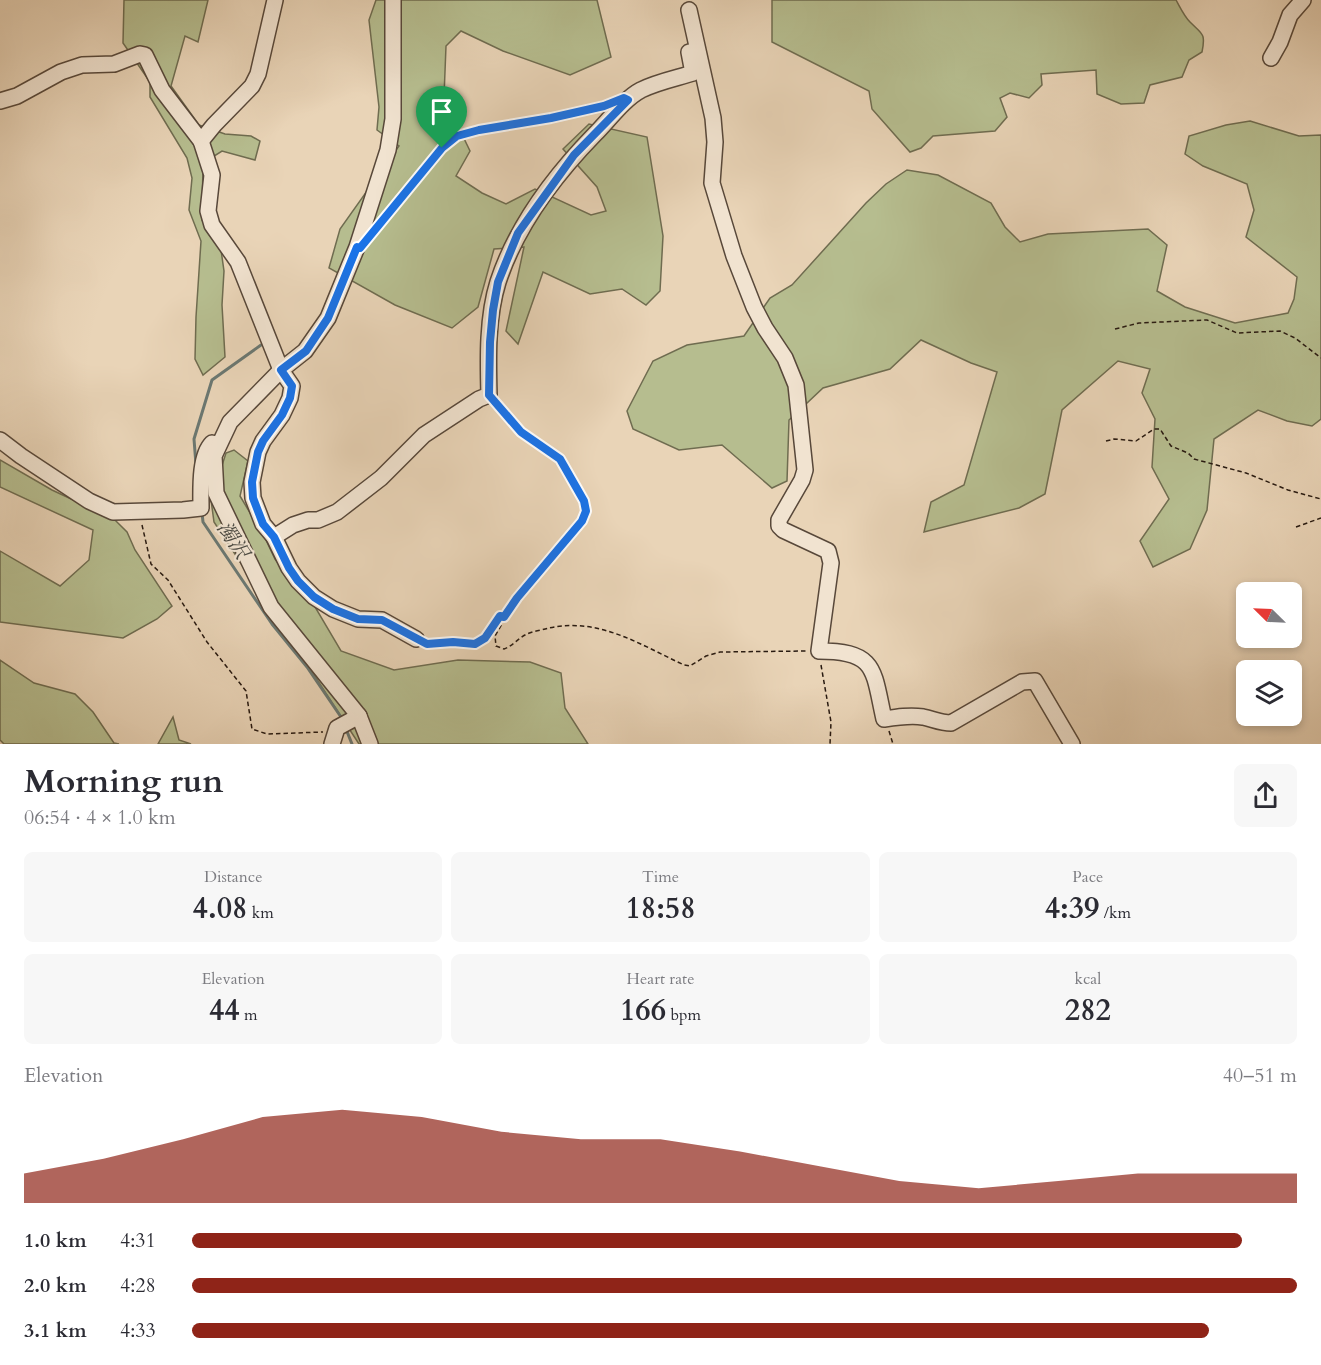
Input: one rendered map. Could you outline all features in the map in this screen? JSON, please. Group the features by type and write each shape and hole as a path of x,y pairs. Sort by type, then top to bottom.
{"street":[{"path":"201,141 213,124 252,86 258,74 274,0"},
{"path":"370,744 359,716 272,607 216,493 214,456 230,422 281,370 306,351 328,318 357,247 388,150 393,119 393,0"},
{"path":"1271,58 1290,15 1303,0"},
{"path":"274,537 293,525 308,520 318,520 337,512 381,478 423,435 489,395 490,342 498,282 518,233 574,155 628,100 641,90 693,72 683,22 689,5"},
{"path":"689,5 713,118 715,142 712,183 734,256 754,307 785,358 796,385 805,470 802,480 779,520 779,526 828,551 831,563 819,651 856,654 868,663 874,675 884,719 907,716 924,717 941,723 951,723 1002,696 1022,682 1035,681 1072,744"},
{"path":"0,101 17,96 61,72 82,65 114,64 140,54 145,55 162,90 201,141 212,175 208,211 212,225 238,262 281,370 292,386 290,398 282,415 258,452 252,482 253,498 263,524 274,537 298,581 314,597 333,609 358,619 382,620 416,639"},
{"path":"0,440 90,501 113,512 201,508 201,480 208,447 224,433"},
{"path":"335,734 359,716"}],"path":[{"path":"375,230 442,148 457,136 604,106"},
{"path":"1115,329 1139,323 1207,320 1237,333 1280,331 1318,353 1321,358"},
{"path":"489,395 521,432 560,459 584,501 586,511 582,521 517,598 504,617 495,636 496,646 504,650 525,634 563,625 582,625 619,634 690,666 706,656 720,652 819,651 831,722 830,744"},
{"path":"1106,441 1114,439 1136,441 1154,429 1160,429 1171,446 1188,453 1194,459 1246,473 1282,488 1321,499"},
{"path":"139,511 151,564 168,580 207,642 246,691 252,729 267,734 335,734"},
{"path":"1296,527 1321,518"},
{"path":"416,639 427,644 453,642 475,644 485,638 500,616 504,617"}],"green space":[{"path":"124,0 208,0 198,42 185,36 171,86 199,125 225,134 251,136 260,141 255,160 222,151 203,163 202,220 221,250 224,271 222,305 225,357 203,375 195,359 201,241 189,210 192,178 187,158 150,97 150,82 123,43"},
{"path":"376,0 597,0 611,57 570,75 503,51 461,31 446,46 444,97 470,151 456,176 482,193 506,204 535,189 591,215 606,211 597,187 563,149 589,124 647,137 663,236 660,291 646,305 622,289 590,294 543,272 518,344 506,331 524,247 494,249 478,307 452,328 395,305 329,268 340,229 399,146 377,130 379,107 369,20"},
{"path":"772,0 1176,0 1186,17 1202,34 1204,41 1202,52 1189,60 1182,77 1150,85 1144,103 1121,104 1097,94 1096,70 1041,74 1042,85 1029,98 1010,93 1000,98 1007,117 995,131 933,136 921,148 910,152 872,109 869,91 772,42"},
{"path":"1250,121 1299,136 1321,135 1321,419 1312,426 1287,421 1258,410 1214,439 1207,510 1190,549 1153,567 1140,541 1169,499 1152,467 1155,419 1142,393 1150,369 1118,361 1062,410 1045,494 1019,508 924,532 931,502 964,485 997,372 921,340 890,369 823,388 789,420 787,481 772,488 722,445 679,450 633,429 627,411 653,361 687,345 744,336 770,298 792,285 866,203 886,184 907,170 938,175 991,203 1005,227 1020,242 1048,234 1148,229 1167,245 1157,291 1185,307 1235,323 1288,313 1294,299 1297,277 1246,237 1254,210 1247,184 1203,166 1185,154 1189,136 1226,125"},
{"path":"234,450 248,461 240,496 275,559 294,583 308,595 341,651 394,670 458,660 530,662 561,673 565,708 588,744 359,744 214,522 211,500 226,453"},
{"path":"0,460 52,490 114,519 127,532 135,550 172,606 157,619 123,638 0,622 0,551 60,586 89,560 93,530 0,487"},
{"path":"0,660 34,683 75,694 93,712 114,743 119,744 4,744 0,740"},
{"path":"173,717 179,740 191,744 158,744"}],"waterway":[{"name":"濁沢","path":"196,465 194,439 212,380 261,345"},
{"name":"濁沢","path":"202,513 203,522 272,624 307,667 343,720"},
{"name":"濁沢","path":"346,729 352,744"}],"route":[{"path":"624,98 628,100 574,155 518,233 498,282 490,342 489,395 521,432 560,459 584,501 586,511 582,521 517,598 504,617 500,616 485,638 475,644 453,642 427,644 382,620 358,619 333,609 314,597 289,568 274,537 263,524 253,498 252,482 258,452 290,398 292,386 281,370 306,351 328,318 357,247 360,248 442,148 457,136 479,130 551,118 604,106 624,98"}]}
